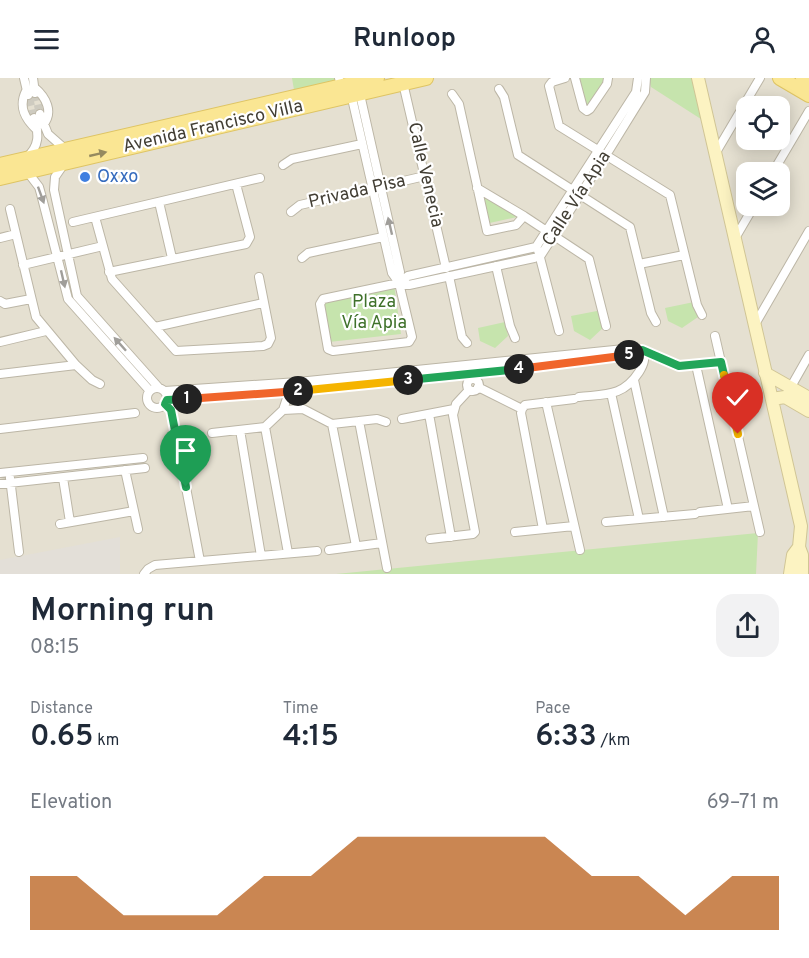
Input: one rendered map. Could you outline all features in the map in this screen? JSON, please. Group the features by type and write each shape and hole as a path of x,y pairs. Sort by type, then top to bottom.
{"main road":[{"name":"Avenida Francisco Villa","path":"0,165 25,165 267,108 377,78"},
{"name":"Avenida Francisco Villa","path":"350,87 404,83 426,78"},
{"path":"780,78 809,95"},
{"path":"803,78 809,82"},
{"name":"Avenida Francisco Villa","path":"0,178 25,165"}],"street":[{"path":"24,78 32,89 44,97 49,109 47,120 40,128"},
{"path":"565,78 552,82 549,86 558,123 562,129 670,195 697,305 702,315"},
{"path":"575,78 583,108 587,111 607,84 608,78"},
{"name":"Calle Vía Apia","path":"603,153 636,92 638,78"},
{"name":"Calle Vía Apia","path":"399,283 411,341 333,351 328,348 321,301 399,283 408,276 496,266 534,258 645,92 646,78"},
{"path":"698,78 801,526 802,574"},
{"path":"715,154 760,78"},
{"name":"Calle Venecia","path":"404,83 462,337 467,343"},
{"path":"350,87 362,144 377,187 383,237 392,273 399,283"},
{"path":"350,87 400,272 399,283"},
{"path":"32,89 23,101 23,111 31,125 48,134 66,155 54,183 77,296 164,396 171,410 200,561"},
{"path":"499,89 504,97 518,154 630,227 651,313 656,322"},
{"path":"452,94 459,104 487,231 516,225 524,216"},
{"path":"779,162 809,111"},
{"path":"37,116 40,128 36,147 25,165 39,187 68,298 150,391 164,396 470,373 632,355 642,350"},
{"path":"283,165 292,159 362,144"},
{"name":"Privada Pisa","path":"291,212 300,206 425,176"},
{"path":"74,222 260,178"},
{"path":"109,272 246,244 250,237 236,184"},
{"path":"477,188 589,259 606,326"},
{"path":"159,202 172,258"},
{"path":"10,209 36,317 76,365 92,380 100,384"},
{"path":"734,241 748,216"},
{"path":"95,217 109,272 115,284 176,351 268,344 270,338 258,277"},
{"path":"754,326 809,231"},
{"path":"0,238 16,234"},
{"path":"302,258 308,254 383,237"},
{"path":"23,265 103,246"},
{"path":"538,251 559,331"},
{"name":"Calle Vía Apia","path":"448,272 538,251"},
{"path":"639,264 684,255"},
{"path":"496,266 515,338"},
{"path":"0,301 4,304 31,299"},
{"path":"155,327 263,303"},
{"path":"0,342 46,331"},
{"path":"716,336 760,532"},
{"path":"642,350 679,366 721,362"},
{"path":"522,409 525,405 611,393 627,388 644,363 642,350"},
{"path":"772,399 788,392 809,355"},
{"path":"0,374 76,365"},
{"path":"696,365 728,509"},
{"path":"470,373 467,384 522,409"},
{"path":"765,373 809,411"},
{"path":"634,380 664,517"},
{"path":"298,386 303,409"},
{"path":"212,433 265,427 283,410 286,387"},
{"path":"430,539 473,534 475,529 454,409 456,404 474,388"},
{"path":"150,391 147,399 150,406 158,408 164,396"},
{"path":"788,392 809,398"},
{"path":"611,393 639,519"},
{"path":"546,402 580,550"},
{"path":"283,410 303,409 332,424 377,418 386,422"},
{"path":"402,419 454,409"},
{"path":"522,409 543,529"},
{"path":"0,429 135,413"},
{"path":"429,414 451,537"},
{"path":"359,421 387,568"},
{"path":"332,424 356,546"},
{"path":"265,427 288,553"},
{"path":"240,430 261,556"},
{"path":"19,552 10,483 4,472 143,458"},
{"path":"0,484 145,468"},
{"path":"125,470 138,529"},
{"path":"63,478 70,522"},
{"path":"606,522 754,506"},
{"path":"60,524 134,511"},
{"path":"515,532 574,526"},
{"path":"328,550 382,543"},
{"path":"144,574 155,565 317,551"},
{"path":"790,574 801,552"}],"shaded area":[{"path":"0,78 809,78 809,574 0,574"},
{"path":"120,537 120,574 0,574 0,560"}],"green space":[{"path":"292,78 337,78 338,80 294,90"},
{"path":"579,78 605,78 589,105 585,106"},
{"path":"649,78 694,78 704,121 651,87"},
{"path":"477,186 521,212 517,217 485,224"},
{"name":"Plaza Vía Apia","path":"394,284 401,334 329,342 320,298"},
{"path":"694,302 698,317 682,328 668,321 665,308"},
{"path":"602,310 605,326 590,340 574,331 571,316"},
{"path":"505,322 508,336 495,348 480,341 478,328"},
{"path":"758,533 756,574 336,574"}],"tunnel":[{"path":"35,93 40,114"},
{"path":"29,98 34,118"}],"place":[{"name":"Oxxo","path":"85,177"}],"route":[{"path":"186,487 171,410 165,404 167,400 298,391 470,374 632,355 642,350 679,366 721,362 738,434"}]}
